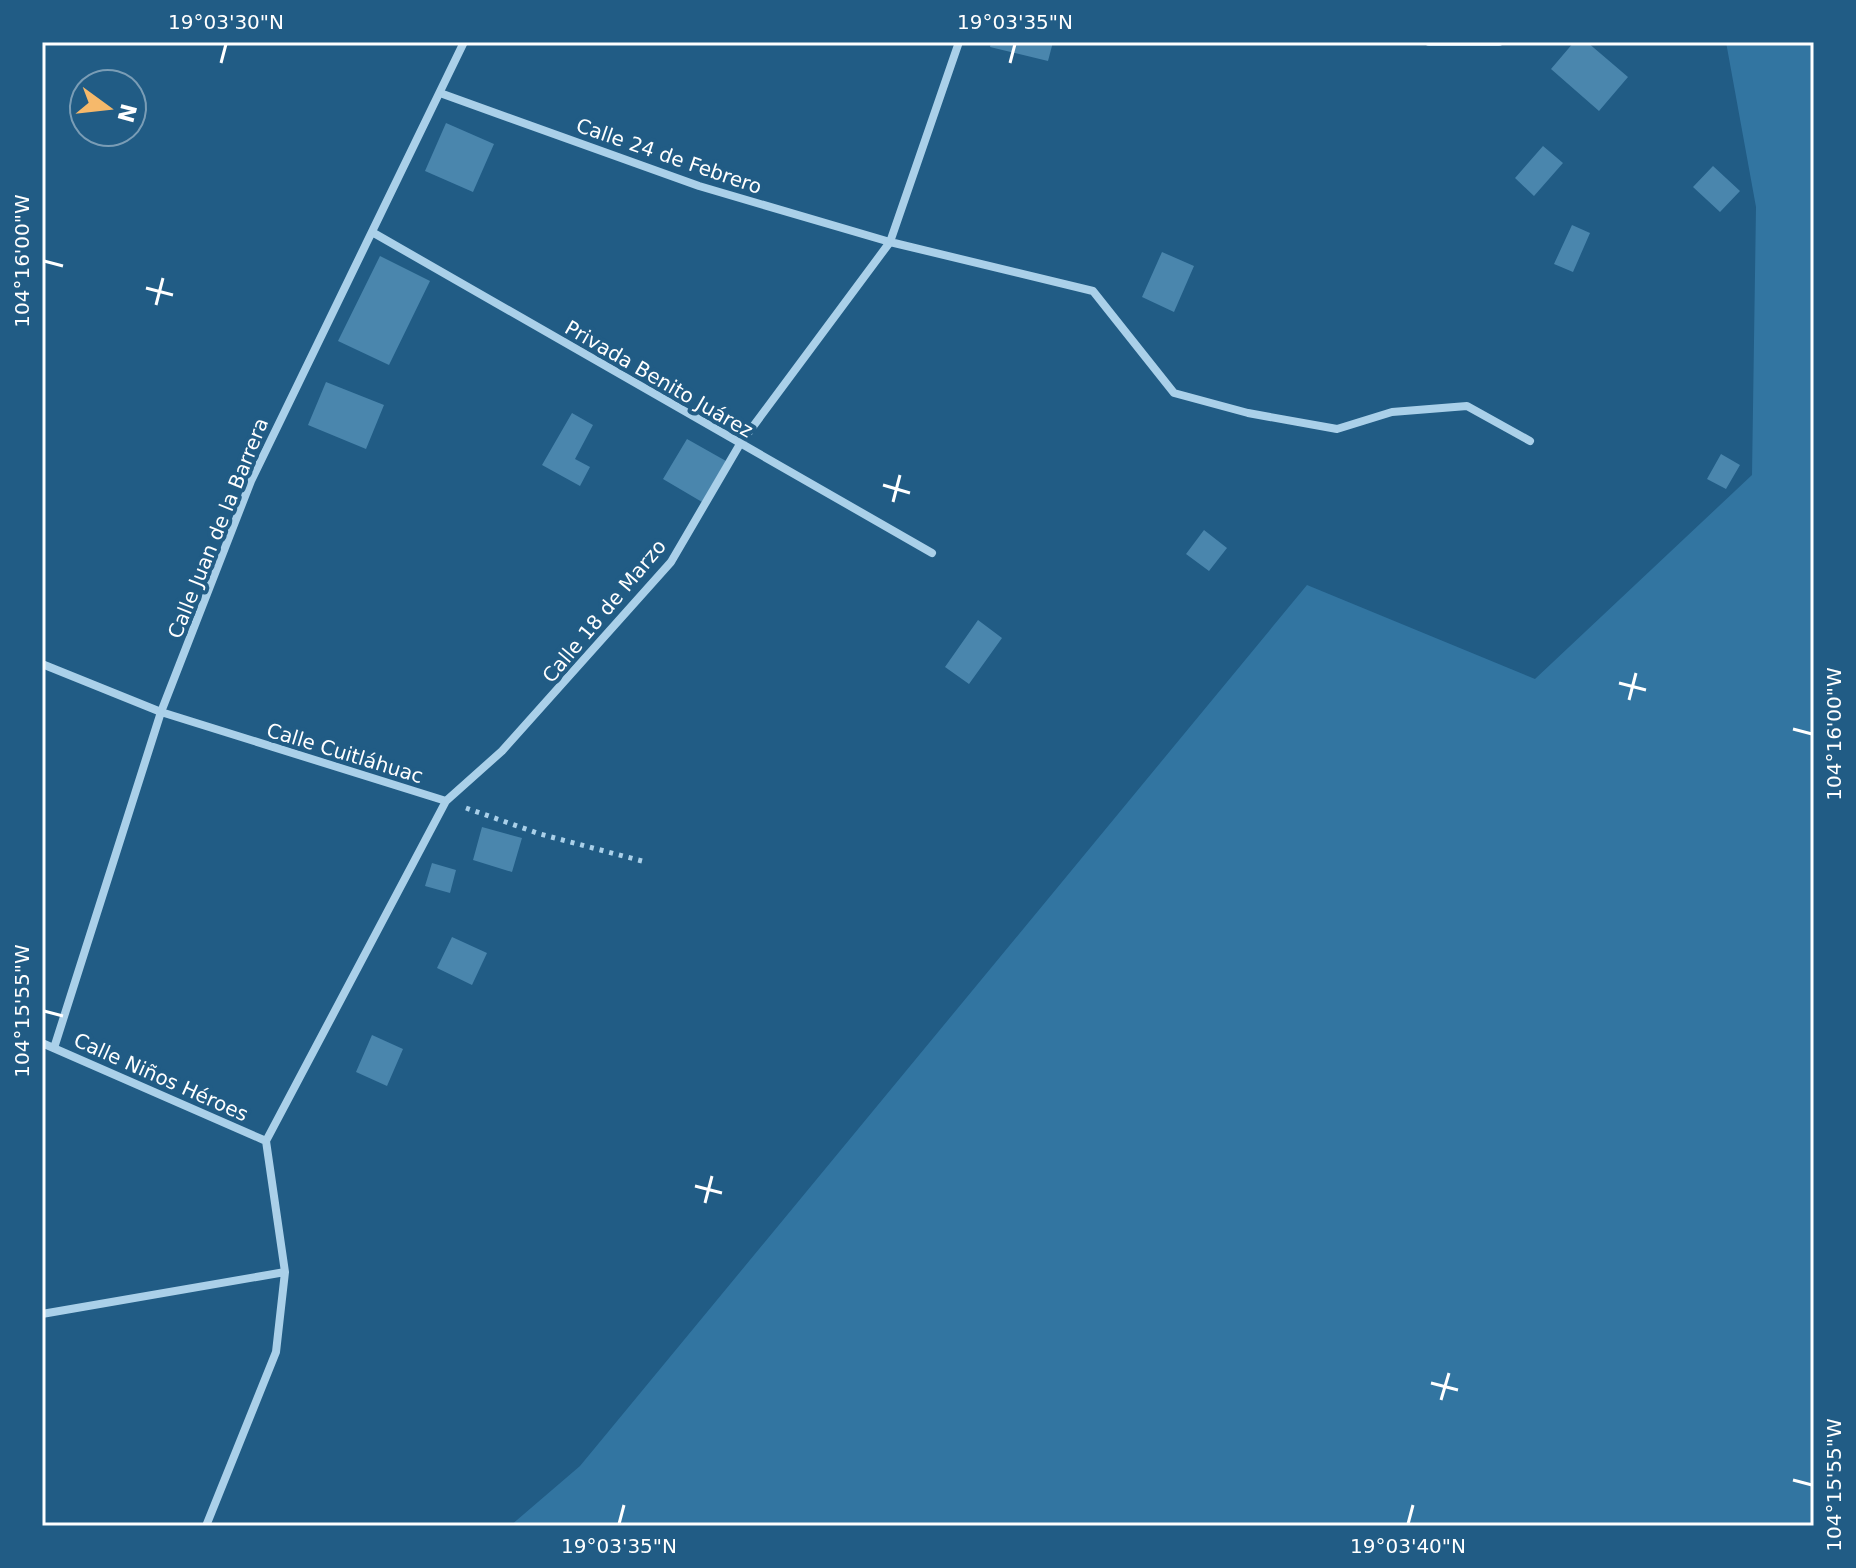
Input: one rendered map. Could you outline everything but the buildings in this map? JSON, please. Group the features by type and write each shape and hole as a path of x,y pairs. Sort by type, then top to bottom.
{"street":[{"name":"Calle Juan de la Barrera","path":"54,1048 161,712 251,481 464,42"},
{"name":"Calle 18 de Marzo","path":"266,1141 446,801 502,751 671,562 740,444 890,242 959,42"},
{"path":"1429,42 1499,42"},
{"name":"Calle 24 de Febrero","path":"440,93 699,186 890,242 1093,291 1174,393 1248,413 1337,429 1392,412 1467,406 1530,441"},
{"name":"Privada Benito Juárez","path":"372,232 932,553"},
{"name":"Calle Cuitláhuac","path":"42,664 161,712 446,801"},
{"name":"Calle Niños Héroes","path":"42,1043 266,1141"},
{"path":"206,1526 276,1352 285,1272 266,1141"},
{"path":"42,1314 285,1272"}],"path":[{"name":"Calle Cuitláhuac","path":"446,801 540,834 642,861"}],"shaded area":[{"path":"1726,42 1814,42 1814,1526 510,1526 580,1466 1307,585 1535,679 1752,475 1756,207"}]}
